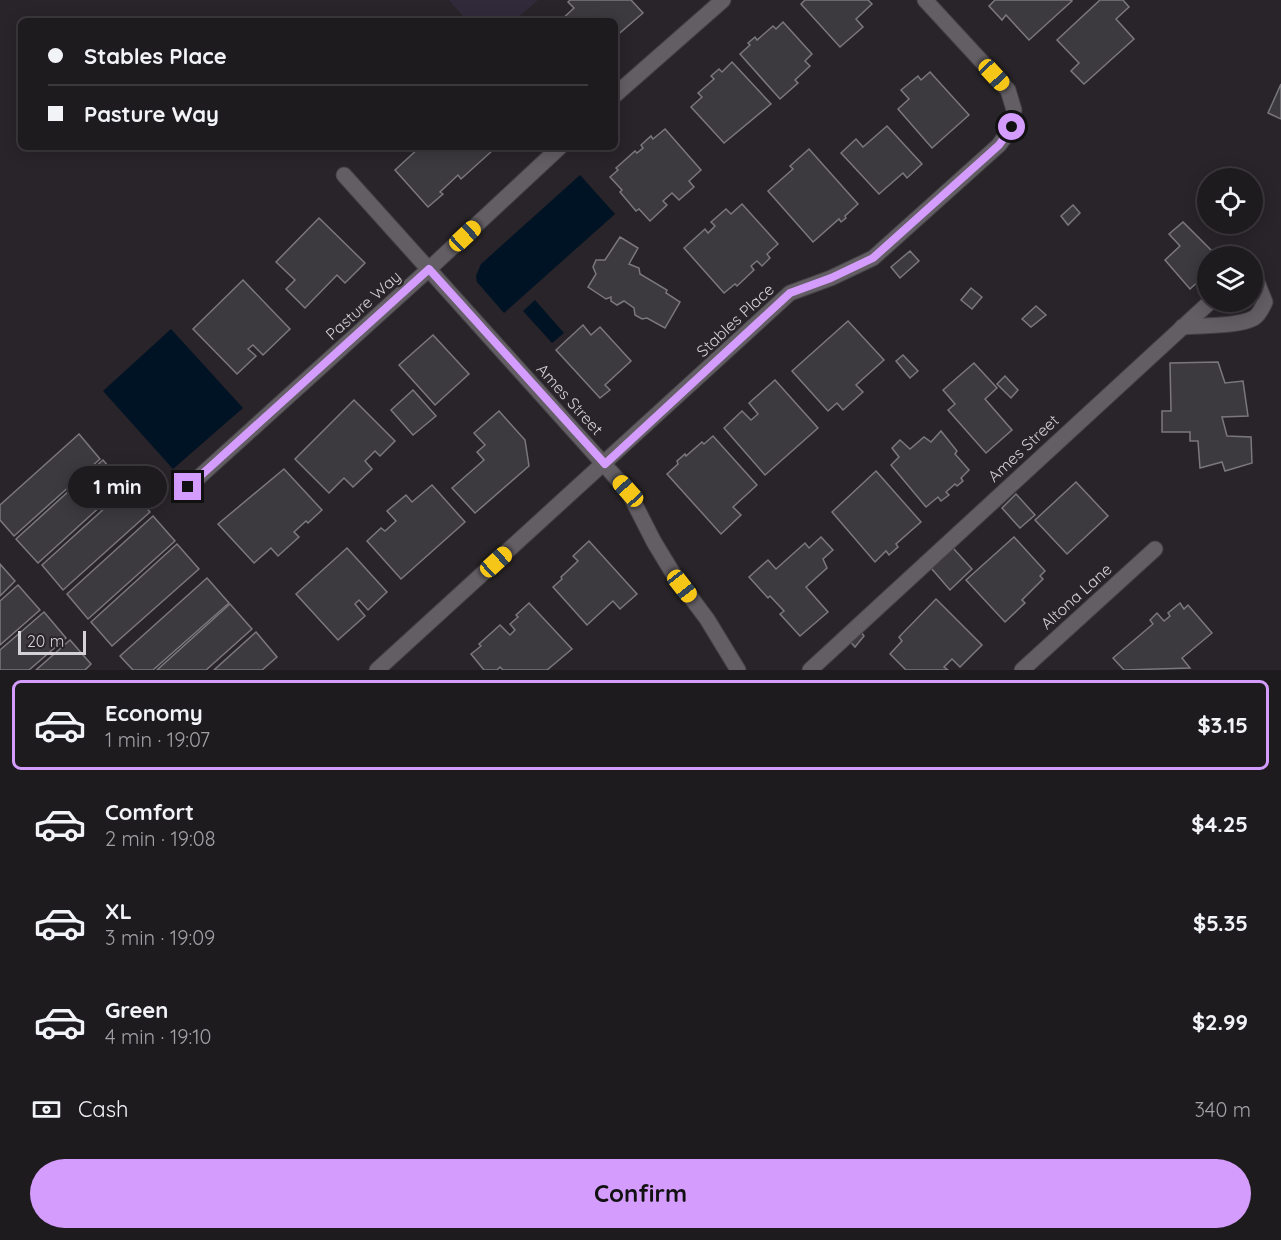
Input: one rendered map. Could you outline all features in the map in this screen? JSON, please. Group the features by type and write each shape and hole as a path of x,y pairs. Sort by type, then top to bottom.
{"street":[{"path":"618,92 723,0"},
{"name":"Stables Place","path":"376,670 605,464 790,293 831,278 873,258 999,145 1012,127 1014,110 1008,90 925,0"},
{"name":"Pasture Way","path":"188,487 557,150"},
{"name":"Ames Street","path":"344,175 628,491 664,558 707,619 738,670"},
{"name":"Ames Street","path":"810,670 1199,312"},
{"path":"1182,327 1227,324 1253,318 1260,312"},
{"name":"Altona Lane","path":"1022,670 1155,549"}],"shaded area":[{"path":"449,0 538,0 517,18 464,18"}],"water":[{"path":"580,175 615,214 504,313 477,282 476,276 481,264"},
{"path":"535,300 564,333 552,343 523,311"},
{"path":"171,329 243,408 173,469 103,391"}],"building":[{"path":"570,0 631,0 643,13 618,34 618,18 563,18 574,8 568,2"},
{"path":"805,0 868,0 872,4 856,19 863,27 840,47 801,4"},
{"path":"995,0 1072,1 1029,40 1006,15 1002,20 989,6"},
{"path":"1100,0 1123,0 1129,7 1116,19 1134,39 1084,84 1071,71 1079,63 1057,40"},
{"path":"783,22 812,54 805,61 810,66 795,80 798,83 780,99 740,54 755,37 757,40 773,26 776,29"},
{"path":"732,62 771,104 724,143 691,107 702,97 698,93 714,79 711,76 719,69 722,72"},
{"path":"930,72 969,115 932,148 898,109 909,99 901,90 918,76 921,80"},
{"path":"1281,84 1281,119 1268,113"},
{"path":"887,126 922,164 907,178 903,173 879,194 841,153 856,139 863,147"},
{"path":"665,129 701,170 689,181 694,187 679,200 672,193 663,201 667,205 650,221 639,209 636,211 610,177 618,170 616,168 635,151 637,153 643,148 641,145 651,136 653,139"},
{"path":"809,149 858,204 845,216 846,218 841,222 839,219 813,242 768,191 793,169 790,166"},
{"path":"417,150 492,151 461,179 458,175 440,192 443,194 428,207 395,170"},
{"path":"742,204 778,244 767,254 770,258 762,266 757,261 751,266 754,270 737,286 735,284 724,293 684,248 705,229 708,233 715,226 711,222 726,209 731,214"},
{"path":"1073,205 1080,213 1068,225 1061,216"},
{"path":"319,218 365,263 345,283 337,275 305,308 286,289 295,280 276,262"},
{"path":"1183,222 1207,246 1197,246 1197,283 1190,289 1165,260 1180,246 1169,234"},
{"path":"620,237 638,248 629,264 639,268 640,274 667,290 666,293 680,302 665,328 647,318 642,319 635,315 634,308 624,301 617,305 611,301 611,297 606,299 588,287 596,274 593,267 596,260 605,260"},
{"path":"910,251 919,261 900,278 891,267"},
{"path":"243,280 290,329 263,355 253,345 248,349 256,356 237,374 193,329"},
{"path":"971,288 982,297 972,309 961,300"},
{"path":"1036,306 1046,315 1031,327 1022,319"},
{"path":"848,321 884,360 856,385 863,392 843,410 837,403 828,411 792,371"},
{"path":"583,325 591,335 600,327 631,361 605,385 610,390 600,398 556,350"},
{"path":"433,335 469,374 435,405 399,365"},
{"path":"903,355 918,371 910,378 896,361"},
{"path":"1218,362 1225,383 1243,381 1248,416 1222,417 1227,436 1251,437 1252,463 1225,471 1222,462 1200,468 1198,441 1190,441 1190,432 1162,432 1162,411 1171,411 1170,363"},
{"path":"974,363 997,388 985,399 1012,430 986,453 948,410 955,404 943,390"},
{"path":"1005,376 1018,390 1011,398 997,384"},
{"path":"775,380 818,428 765,475 724,428 742,411 751,420 758,414 749,403"},
{"path":"413,390 436,416 413,435 391,410"},
{"path":"354,400 395,441 380,456 375,451 365,461 372,469 353,487 344,478 329,493 295,459"},
{"path":"499,411 525,440 529,466 475,513 452,488 484,460 477,452 485,445 474,433"},
{"path":"941,431 957,451 955,454 969,470 961,478 963,481 957,486 955,484 946,492 949,495 941,501 938,497 926,507 891,465 899,457 892,448 900,440 910,449 924,437 931,442"},
{"path":"79,434 100,459 14,536 0,520 0,505"},
{"path":"713,436 757,485 733,507 741,515 721,534 667,474 685,454 686,456"},
{"path":"103,460 124,485 38,563 16,539"},
{"path":"284,469 322,510 294,532 299,537 278,556 271,548 254,563 218,524"},
{"path":"876,471 921,522 896,544 898,547 889,555 886,551 875,562 832,512"},
{"path":"1076,482 1108,516 1067,554 1035,520"},
{"path":"432,485 465,522 401,579 367,541 381,528 385,531 396,521 387,511 406,495 412,502"},
{"path":"128,487 150,512 63,590 42,565"},
{"path":"1016,494 1035,515 1020,528 1002,508"},
{"path":"153,516 175,541 88,619 67,594"},
{"path":"821,537 833,550 823,559 827,568 806,587 828,612 800,636 780,614 784,611 770,596 768,598 749,577 768,560 776,569 805,543 809,548"},
{"path":"1014,537 1045,571 1040,576 1043,579 1022,600 1025,603 1005,622 966,580"},
{"path":"589,541 637,594 620,609 613,601 587,625 553,587 578,561 573,556"},
{"path":"177,544 199,569 112,646 91,622"},
{"path":"347,548 387,592 368,610 359,600 355,604 365,616 338,640 296,594"},
{"path":"953,548 972,569 950,590 931,568"},
{"path":"0,564 15,581 0,596"},
{"path":"207,578 229,603 153,670 133,670 120,656"},
{"path":"18,585 40,610 0,645 0,601"},
{"path":"936,599 982,645 960,667 952,659 944,667 948,670 906,670 890,654 902,641 899,637"},
{"path":"529,603 572,649 547,670 503,670 500,667 497,670 484,670 471,654 500,625 510,635 515,630 510,624"},
{"path":"1180,603 1184,609 1188,605 1212,633 1182,658 1190,668 1124,670 1113,658 1153,624 1150,620 1157,613 1164,621 1170,616 1168,613"},
{"path":"230,604 252,629 206,670 157,670"},
{"path":"44,612 66,638 29,670 0,670 0,650"},
{"path":"858,628 864,636 855,647 848,639"},
{"path":"256,632 277,657 262,670 214,670"},
{"path":"70,640 91,664 85,670 36,670"}],"route":[{"path":"188,487 429,269 605,464 790,293 831,278 873,258 999,145 1012,127"}]}
